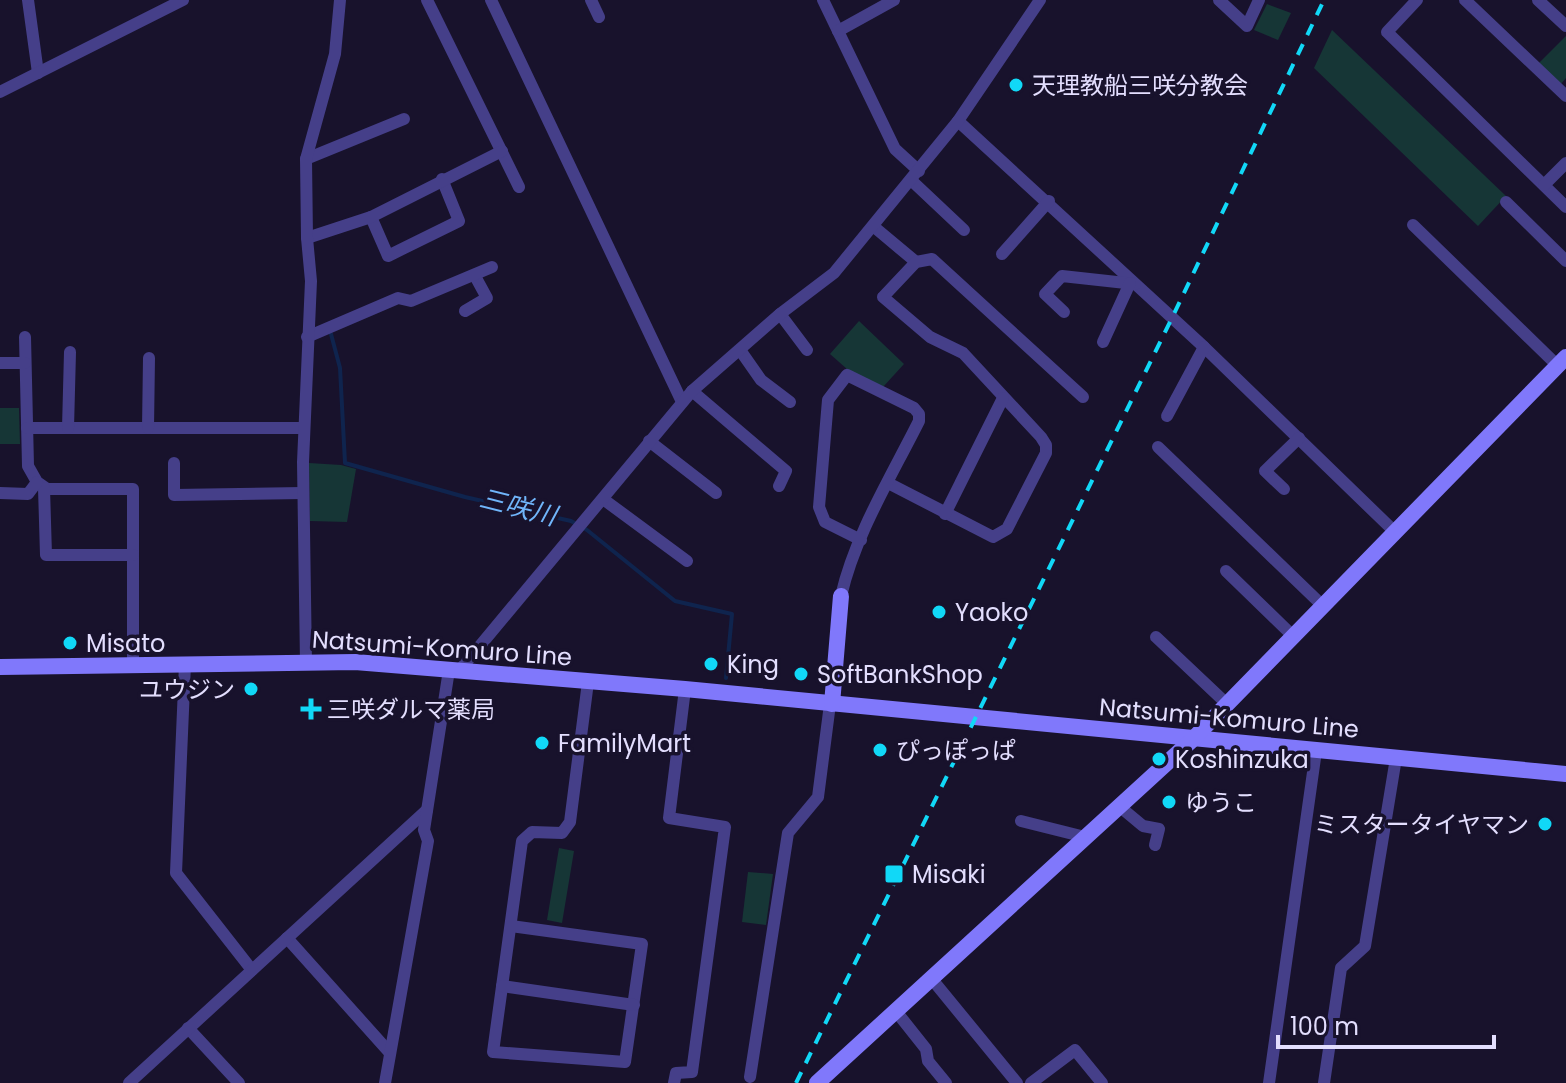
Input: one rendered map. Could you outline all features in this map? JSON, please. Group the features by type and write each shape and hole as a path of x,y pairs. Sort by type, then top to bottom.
{"main road":[{"path":"818,1082 1193,739 1562,361"},
{"path":"831,704 841,596"},
{"name":"Natsumi-Komuro Line","path":"0,667 355,662 685,689 1566,774"}],"street":[{"path":"28,0 38,73"},
{"path":"0,92 183,0"},
{"path":"306,663 303,493 311,281 306,159 335,54 340,0"},
{"path":"427,0 519,187"},
{"path":"491,0 682,402"},
{"path":"591,0 599,17"},
{"path":"823,0 895,149 964,230"},
{"path":"838,31 894,0"},
{"path":"385,1083 428,841 424,830 427,810 454,671 692,391 780,314 834,273 958,121 1040,0"},
{"path":"1219,0 1247,26 1259,0"},
{"path":"1417,0 1387,32 1566,207"},
{"path":"1465,0 1566,96"},
{"path":"1538,0 1566,26"},
{"path":"1550,11 1560,0"},
{"path":"306,159 404,119"},
{"path":"958,121 1049,201 1395,532"},
{"path":"307,238 371,217 502,151"},
{"path":"1544,185 1566,163"},
{"path":"371,217 388,256 459,221 442,179"},
{"path":"1002,254 1049,201"},
{"path":"1506,202 1566,261"},
{"path":"1413,225 1562,361"},
{"path":"873,226 916,262"},
{"path":"888,483 993,537 1007,529 1046,453 1041,437 963,353 930,337 883,297 916,262 932,259 1083,397"},
{"path":"307,337 398,298 411,301 492,267"},
{"path":"465,311 487,298 475,276"},
{"path":"1064,312 1045,294 1062,276 1133,283"},
{"path":"1103,342 1133,283"},
{"path":"780,314 807,350"},
{"path":"25,337 28,466 40,485 46,555 133,555"},
{"path":"1167,416 1204,347"},
{"path":"740,350 761,380 790,402"},
{"path":"68,428 70,352"},
{"path":"148,428 149,358"},
{"path":"0,363 25,363"},
{"path":"841,596 861,540 919,421 919,414 914,408 847,375 828,400 819,507 825,522 861,540"},
{"path":"692,391 786,471 779,486"},
{"path":"945,514 1003,398"},
{"path":"27,428 304,428"},
{"path":"1284,489 1265,471 1299,438"},
{"path":"649,441 716,493"},
{"path":"1158,447 1323,606"},
{"path":"174,463 174,495 303,493"},
{"path":"0,493 28,494 40,485 133,489 133,665"},
{"path":"603,499 687,561"},
{"path":"1226,571 1293,636"},
{"path":"1156,637 1227,704"},
{"path":"185,664 176,873 252,970"},
{"path":"511,926 642,944 625,1062 493,1052 522,841 532,832 562,833 570,822 588,682"},
{"path":"674,1083 676,1073 692,1072 725,827 669,818 685,689"},
{"path":"750,1077 788,833 818,797 831,704"},
{"path":"1269,1083 1316,751"},
{"path":"1324,1083 1341,968 1365,946 1396,758"},
{"path":"1119,806 1143,826 1159,829 1155,845"},
{"path":"129,1083 427,810"},
{"path":"1021,821 1085,837"},
{"path":"287,938 390,1053"},
{"path":"931,978 1017,1083"},
{"path":"502,986 634,1005"},
{"path":"895,1010 926,1049 928,1061 946,1083"},
{"path":"188,1028 239,1083"},
{"path":"1031,1083 1075,1050 1102,1083"}],"green space":[{"path":"1267,4 1291,13 1278,40 1254,30"},
{"path":"1332,30 1506,196 1478,226 1314,68"},
{"path":"1566,36 1566,78 1560,85 1538,64"},
{"path":"859,321 904,364 883,387 847,369 830,354"},
{"path":"0,408 19,408 20,444 0,444"},
{"path":"309,463 356,469 347,522 310,521"},
{"path":"559,848 574,851 562,923 547,920"},
{"path":"748,872 773,874 766,925 742,922"}],"waterway":[{"name":"三咲川","path":"331,334 340,368 345,463 465,497 571,521 587,530 675,601 732,614 726,678"}],"railway":[{"path":"796,1083 1172,318 1324,0"}],"place":[{"name":"天理教船三咲分教会","path":"1016,85"},
{"name":"Yaoko","path":"939,612"},
{"name":"Misato","path":"70,643"},
{"name":"King","path":"711,664"},
{"name":"SoftBankShop","path":"801,674"},
{"name":"ユウジン","path":"251,689"},
{"name":"三咲ダルマ薬局","path":"311,709"},
{"name":"FamilyMart","path":"542,743"},
{"name":"ぴっぽっぱ","path":"880,750"},
{"name":"Koshinzuka","path":"1159,759"},
{"name":"ゆうこ","path":"1169,802"},
{"name":"ミスタータイヤマン","path":"1545,824"},
{"name":"Misaki","path":"894,874"}]}
